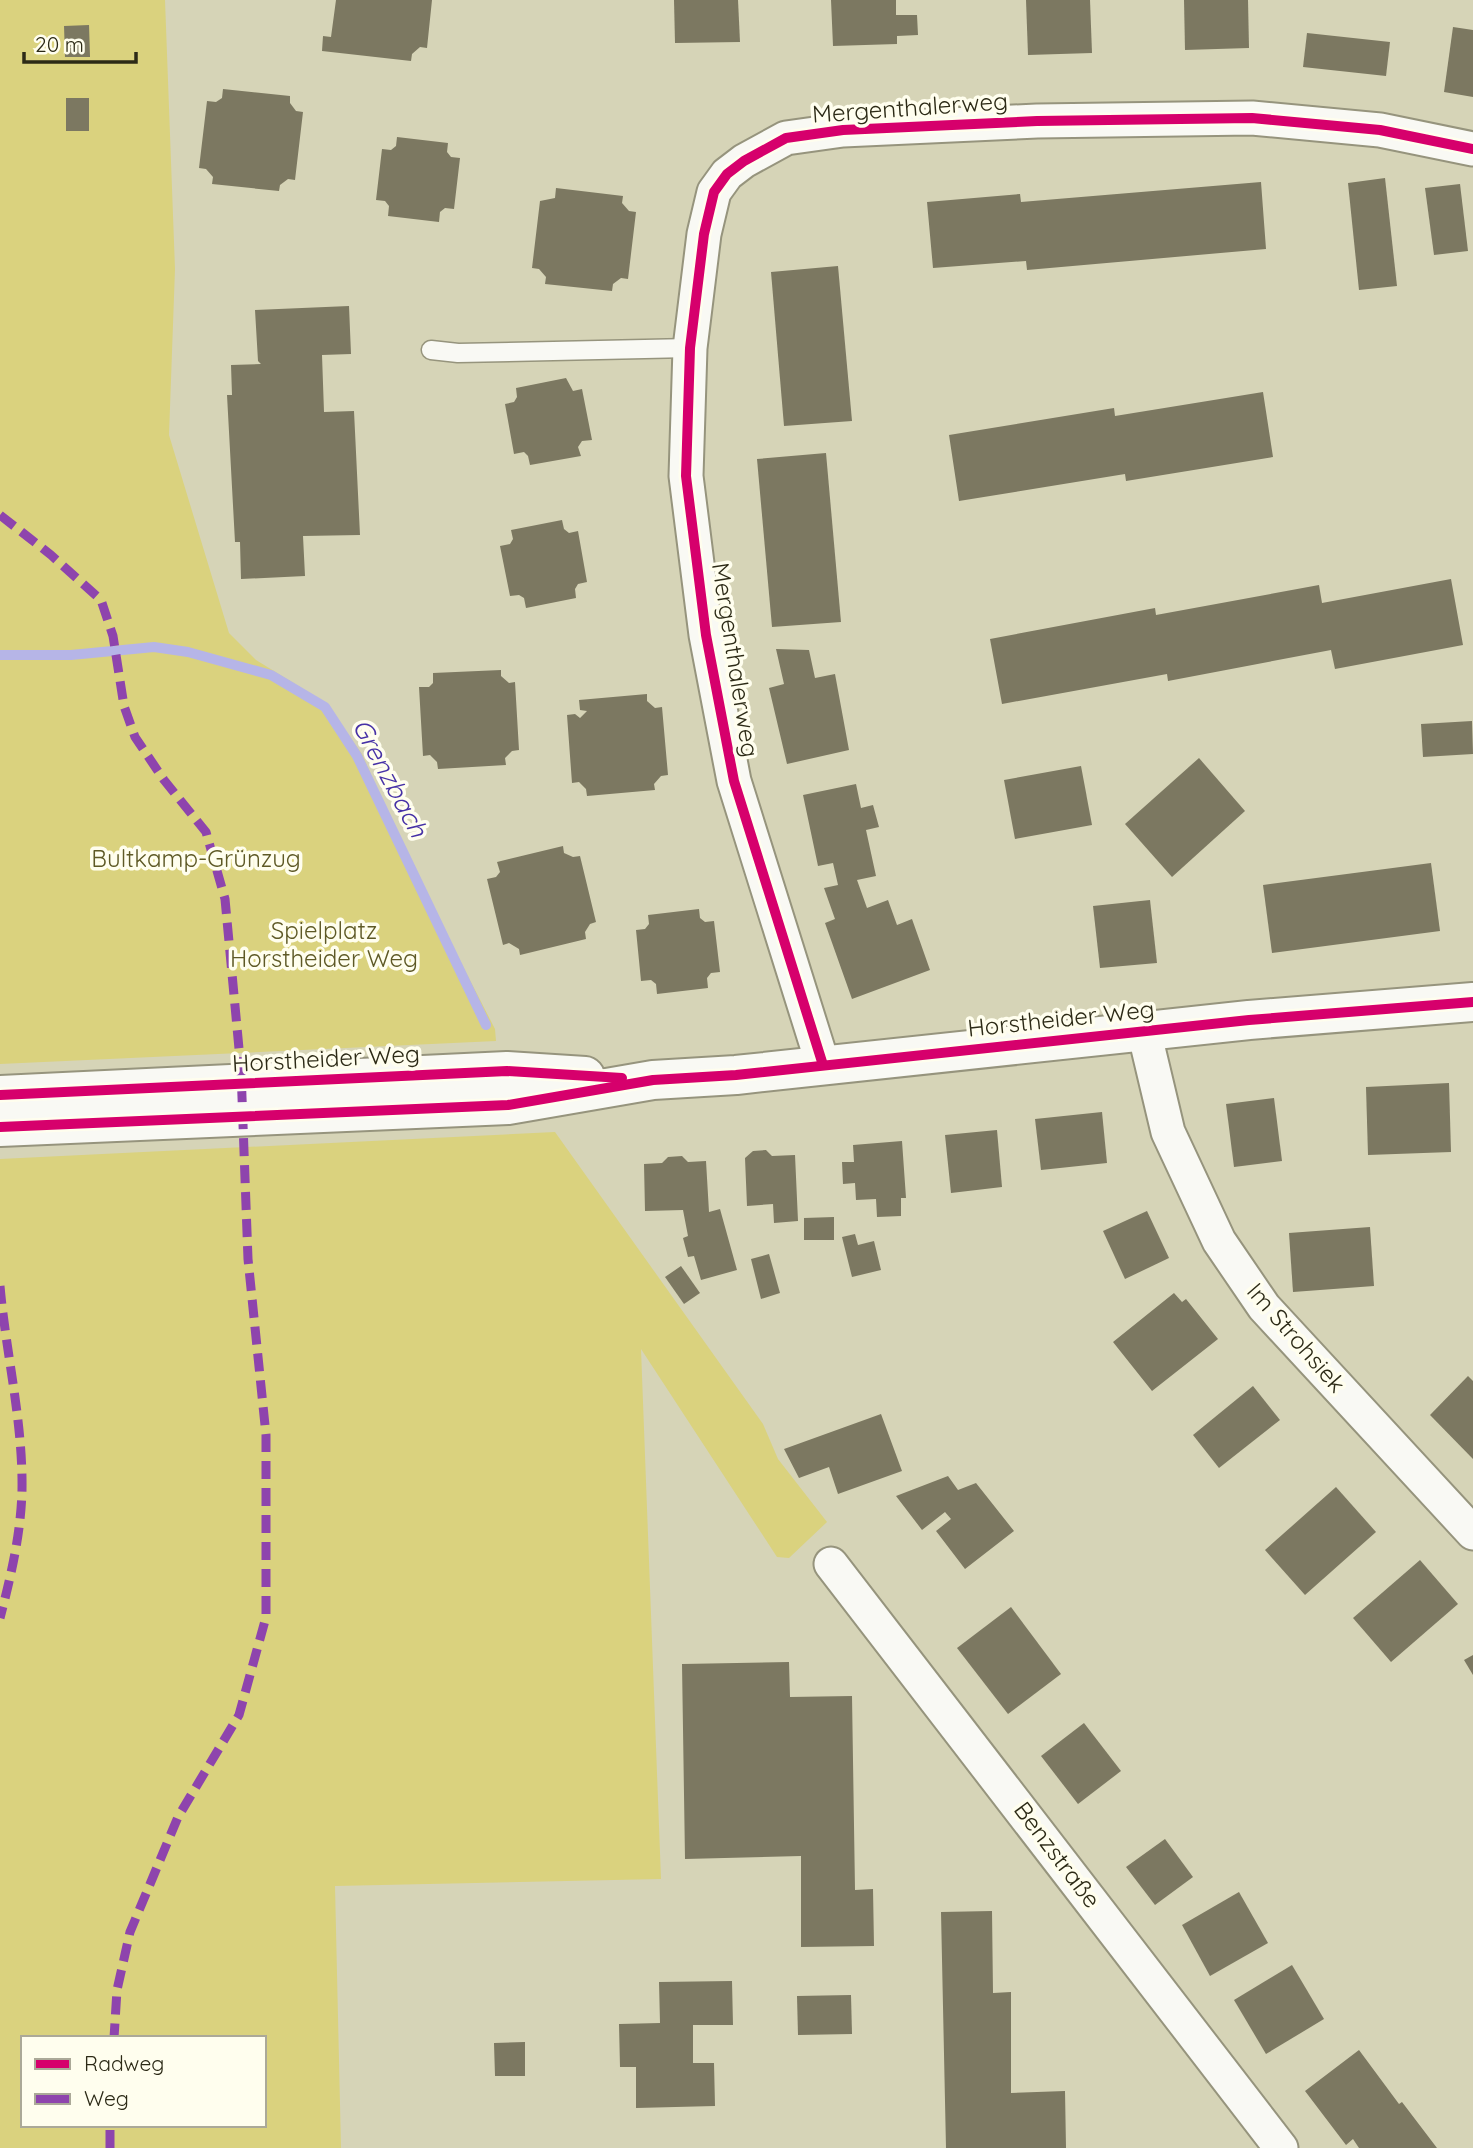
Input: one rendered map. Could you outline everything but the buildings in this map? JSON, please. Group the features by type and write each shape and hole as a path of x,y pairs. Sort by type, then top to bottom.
{"street":[{"name":"Mergenthalerweg","path":"823,1065 734,781 713,673 686,476 690,348 704,234 714,192 727,174 744,161 786,138 844,130 1037,121 1252,118 1380,130 1473,149"},
{"name":"Horstheider Weg","path":"0,1127 508,1105 653,1080 823,1065 1357,1009 1473,1002"},
{"name":"Im Strohsiek","path":"1144,1031 1168,1132 1219,1241 1264,1307 1473,1533"},
{"name":"Horstheider Weg","path":"0,1095 507,1071 653,1080"},
{"name":"Benzstraße","path":"831,1564 1280,2148"}],"lane":[{"path":"431,350 458,354 690,348"}],"green space":[{"name":"Bultkamp-Grünzug","path":"0,0 165,0 175,269 169,435 229,633 256,660 326,703 362,754 410,863 495,1029 496,1041 0,1064"},
{"path":"555,1132 763,1424 778,1459 827,1522 789,1558 777,1557 641,1349 661,1879 335,1886 341,2148 0,2148 0,1159"}],"waterway":[{"name":"Grenzbach","path":"0,655 71,655 154,647 188,652 271,675 325,707 357,756 486,1025"}],"marked path":[{"path":"0,515 51,555 101,600 113,636 124,706 135,737 164,780 206,832 225,899 241,1070 248,1259 266,1435 266,1617 239,1715 178,1817 130,1932 117,1990 114,2036"},
{"path":"0,1286 22,1464 20,1522 0,1618"},
{"path":"110,2127 110,2148"}],"cycle path":[{"path":"823,1065 734,781 706,635 686,476 690,348 704,234 714,192 727,174 744,161 786,138 843,130 1037,121 1252,118 1380,130 1473,149"},
{"path":"0,1127 508,1105 653,1080 736,1075 1249,1020 1473,1002"},
{"path":"0,1095 507,1071 622,1078"}],"park label":[{"name":"Spielplatz Horstheider Weg","path":"324,945"}]}
